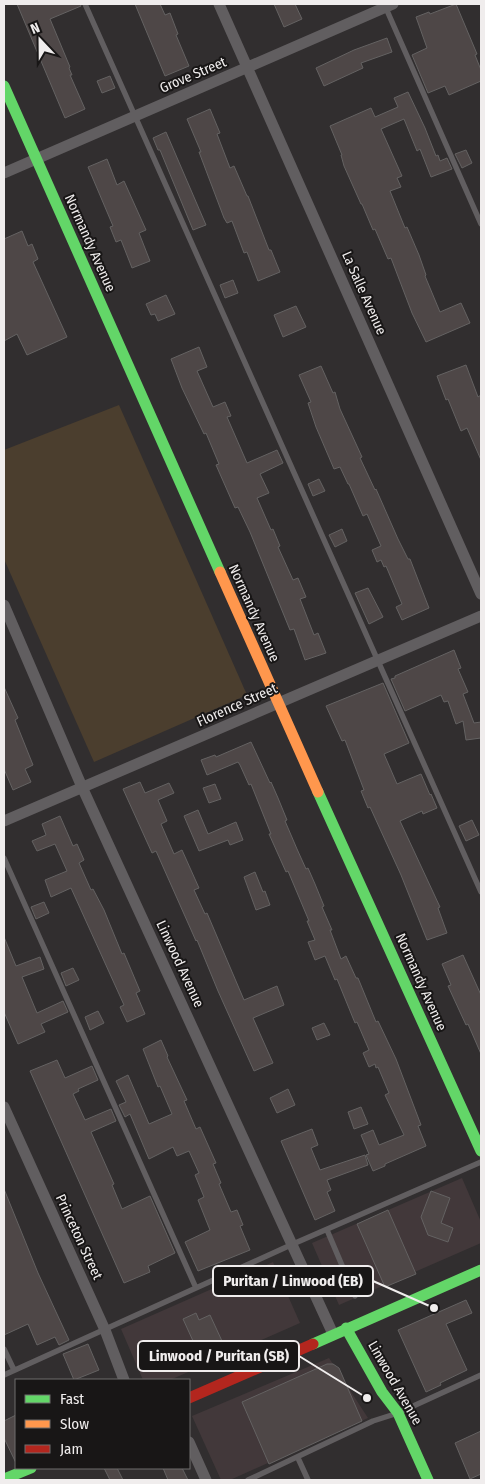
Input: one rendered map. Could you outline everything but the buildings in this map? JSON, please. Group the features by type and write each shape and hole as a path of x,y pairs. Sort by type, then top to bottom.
{"street":[{"name":"La Salle Avenue","path":"219,4 481,594"},
{"name":"Grove Street","path":"4,173 248,68 388,5"},
{"name":"Normandy Avenue","path":"4,86 278,703 481,1151"},
{"name":"Linwood Avenue","path":"4,605 82,788 333,1334"},
{"name":"Florence Street","path":"4,821 481,616"},
{"name":"Princeton Street","path":"4,1107 106,1330 124,1379"},
{"path":"190,1398 481,1270"},
{"name":"Linwood Avenue","path":"346,1328 382,1392 398,1412 428,1480"},
{"path":"190,1444 206,1480"},
{"path":"8,1479 28,1469"}],"lane":[{"path":"85,4 481,892"},
{"path":"388,5 481,224"},
{"path":"4,858 196,1288"},
{"path":"4,1375 293,1244 481,1162"},
{"path":"327,1230 356,1296"},
{"path":"316,1295 349,1280"},
{"path":"4,1349 14,1370"},
{"path":"248,1480 373,1421 398,1412 481,1375"},
{"path":"298,1458 308,1480"}],"shaded area":[{"path":"119,405 247,695 94,762 4,559 4,450"},
{"path":"462,1178 481,1222 481,1243 339,1305 312,1243"},
{"path":"273,1262 300,1323 172,1379 143,1379 121,1329"},
{"path":"329,1358 368,1418 230,1480 221,1480 192,1416"}],"traffic: fast":[{"path":"4,86 220,572"},
{"path":"318,792 481,1151"},
{"path":"313,1344 481,1270"},
{"path":"346,1328 382,1392 398,1413 428,1480"},
{"path":"4,1479 29,1469"}],"traffic: slow":[{"path":"220,572 318,792"}],"traffic: jam":[{"path":"190,1398 313,1344"}],"place":[{"name":"Puritan / Linwood (EB)","path":"434,1308"},
{"name":"Linwood / Puritan (SB)","path":"367,1398"}]}
